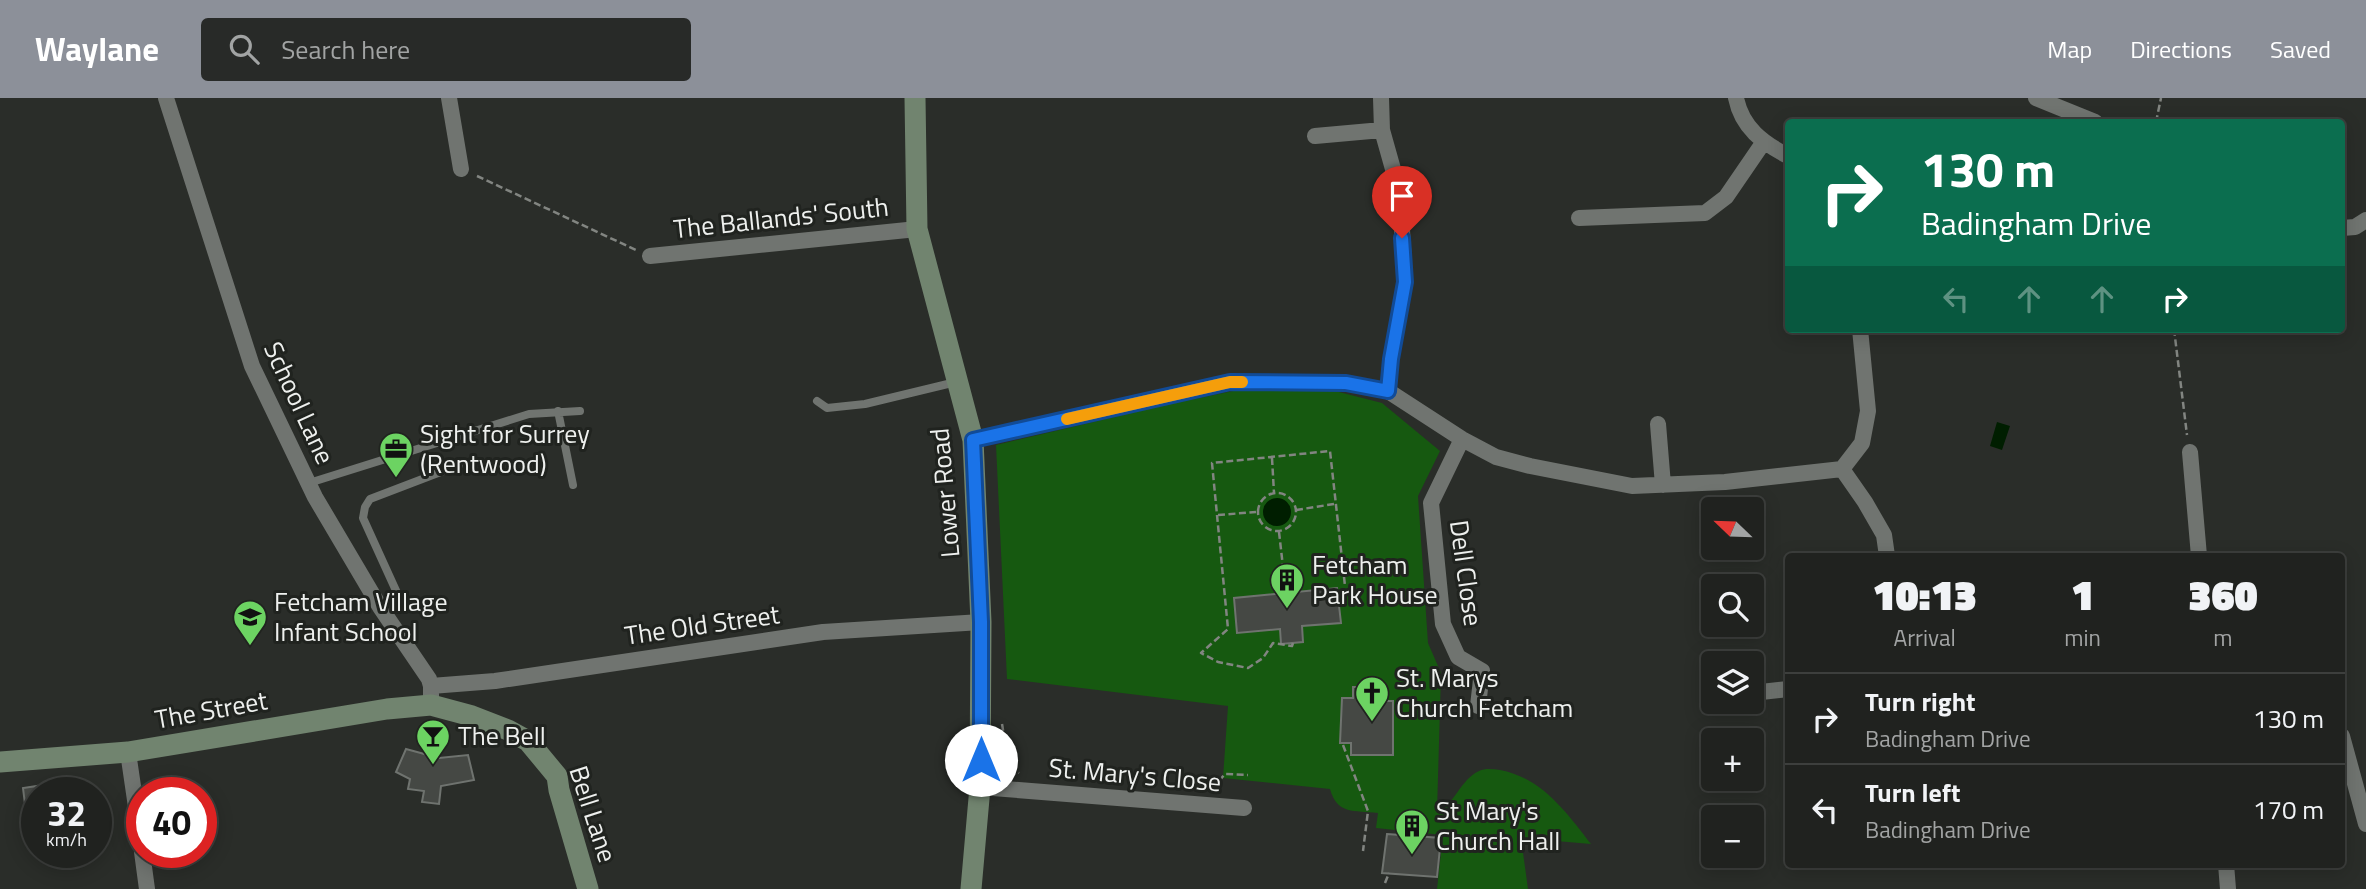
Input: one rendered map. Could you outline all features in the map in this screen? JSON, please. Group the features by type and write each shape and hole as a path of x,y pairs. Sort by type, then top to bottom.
{"street":[{"name":"School Lane","path":"166,98 252,366 309,484 380,607 418,661 431,695"},
{"path":"449,98 461,169"},
{"name":"Lower Road","path":"915,98 917,229 973,440 981,622 980,787 971,889"},
{"path":"1381,98 1382,130 1400,194 1405,282 1388,391"},
{"path":"1736,98 1744,123 1763,143 1785,154"},
{"path":"2036,98 2088,119"},
{"path":"1315,136 1382,130"},
{"path":"1578,218 1705,213 1726,197 1763,143"},
{"path":"2345,228 2355,227 2366,220"},
{"name":"The Ballands' South","path":"650,256 917,229"},
{"path":"973,440 1230,382 1346,383 1388,391 1462,439 1496,457 1530,466 1632,486 1788,476 1842,469 1862,443 1868,411 1860,333"},
{"path":"1658,424 1663,485"},
{"name":"Dell Close","path":"1462,439 1431,503 1443,624 1458,657 1482,671 1478,706"},
{"path":"2190,452 2199,553"},
{"path":"1842,469 1884,535 1887,553"},
{"name":"The Old Street","path":"431,695 495,681 823,632 981,622"},
{"path":"1764,692 1785,689"},
{"name":"The Street","path":"0,762 128,752 387,709 431,695"},
{"name":"Bell Lane","path":"431,695 528,741 544,759 557,776 588,889"},
{"path":"2345,747 2366,824"},
{"path":"128,752 132,777"},
{"name":"St. Mary's Close","path":"980,787 1244,808"},
{"path":"144,868 147,889"},
{"path":"2226,868 2228,889"}],"lane":[{"path":"817,401 827,408 865,404 958,382"},
{"path":"558,411 573,485"},
{"path":"309,484 528,414 580,411"},
{"path":"380,607 394,601 398,595 363,518 365,507 370,499 458,465"}],"path":[{"path":"2157,119 2161,98"},
{"path":"461,169 650,256"},
{"path":"2175,333 2190,452"},
{"path":"1293,643 1293,646 1273,643 1263,658 1248,668 1218,662 1201,653 1228,629 1212,463 1330,451 1345,586"},
{"path":"1272,457 1274,493"},
{"path":"1274,493 1286,495 1296,510 1296,516 1290,526 1279,532 1266,529 1258,519 1257,512 1262,500 1274,493"},
{"path":"1296,510 1336,503"},
{"path":"1218,515 1257,512"},
{"path":"1279,532 1286,593"},
{"path":"1002,724 1013,769 1020,774"},
{"path":"1343,745 1368,811 1363,851"},
{"path":"1205,792 1212,790 1225,774 1248,775"},
{"path":"1385,883 1389,873"}],"green space":[{"path":"1238,390 1335,391 1382,403 1440,451 1418,496 1428,643 1441,673 1437,812 1472,775 1484,769 1515,774 1541,788 1591,844 1521,838 1528,889 1437,889 1443,835 1376,828 1378,813 1342,807 1330,789 1223,778 1228,706 1007,679 996,445"}],"shaded area":[{"path":"1997,422 2010,426 2002,450 1990,446"},
{"path":"1277,498 1287,502 1291,512 1287,522 1277,526 1267,522 1263,512 1267,502"}],"building":[{"name":"Fetcham Park House","path":"1337,588 1341,623 1302,626 1303,642 1281,644 1280,629 1237,633 1234,598"},
{"name":"St. Marys Church Fetcham","path":"1353,687 1377,687 1377,701 1393,701 1393,755 1351,755 1351,743 1340,743 1342,698 1353,698"},
{"path":"406,749 439,758 468,755 474,780 441,786 439,804 422,802 424,791 408,789 410,779 396,772"},
{"name":"St Mary's Church Hall","path":"1387,834 1441,838 1437,877 1382,873"}],"slow traffic":[{"path":"1067,419 1230,382 1242,382"}],"place":[{"name":"Sight for Surrey (Rentwood)","path":"396,479"},
{"name":"Fetcham Park House","path":"1287,610"},
{"name":"Fetcham Village Infant School","path":"250,647"},
{"name":"St. Marys Church Fetcham","path":"1372,723"},
{"name":"The Bell","path":"433,766"},
{"name":"St Mary's Church Hall","path":"1412,856"}],"route":[{"path":"981,760 981,622 973,440 1230,382 1346,383 1388,391 1405,282 1402,238"}]}
